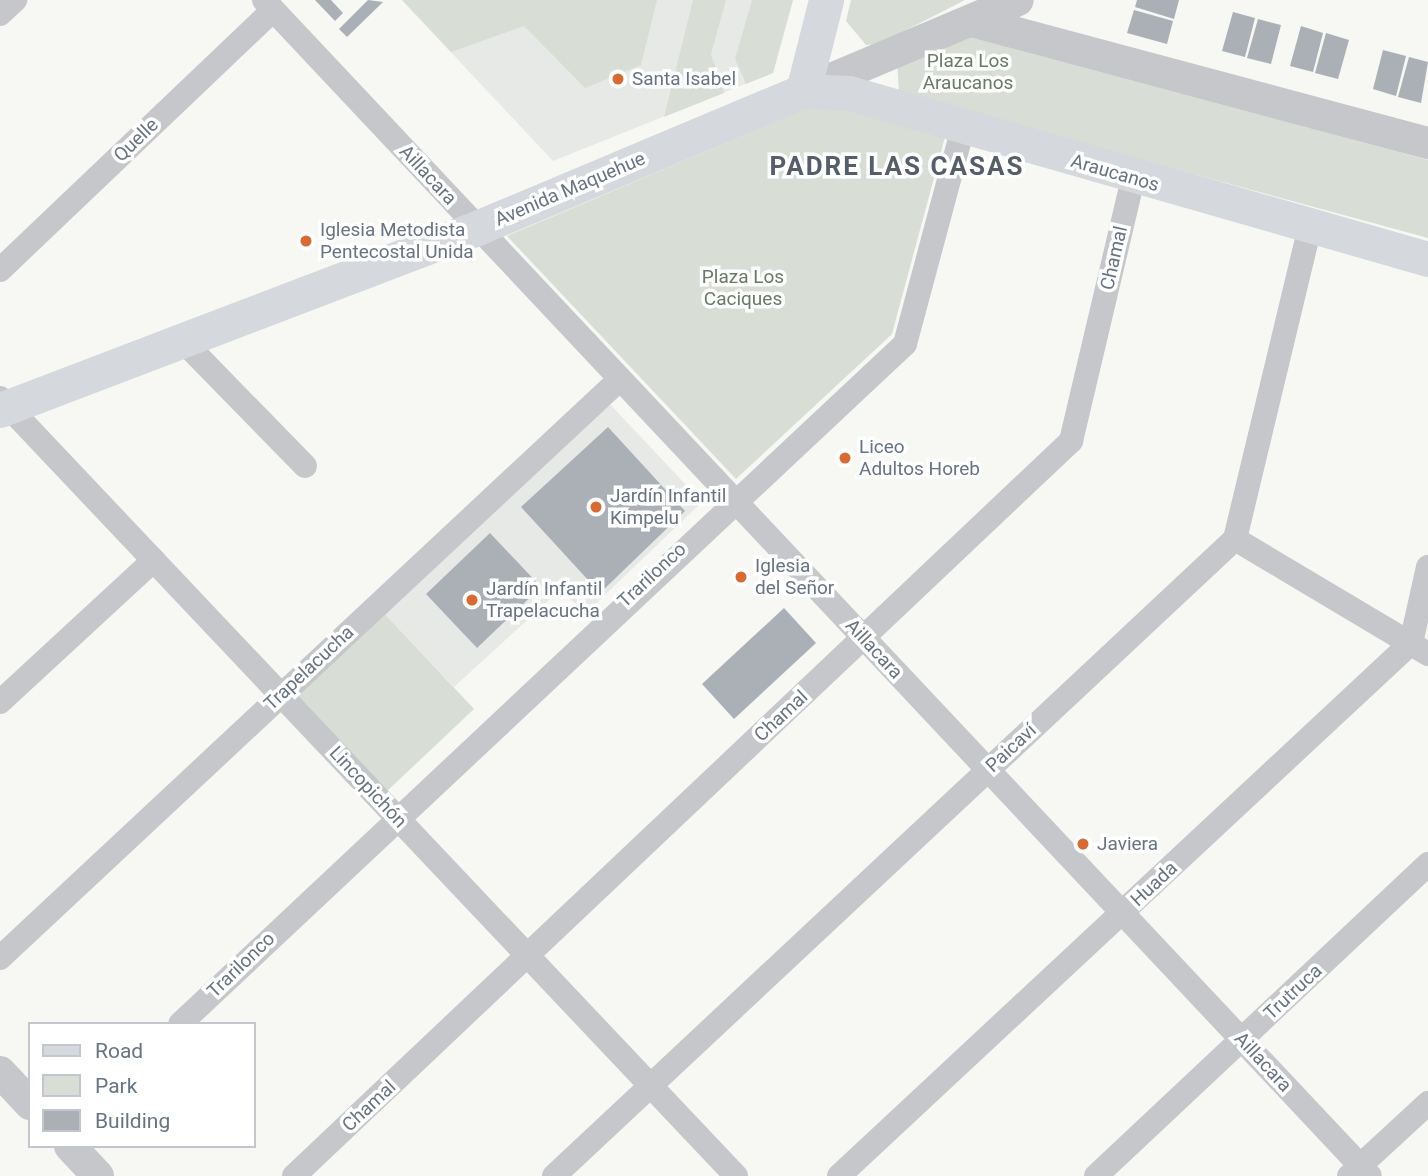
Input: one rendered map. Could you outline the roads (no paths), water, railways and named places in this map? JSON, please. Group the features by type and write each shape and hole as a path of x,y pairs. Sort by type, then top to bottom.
{"main road":[{"path":"803,91 826,0"},
{"name":"Araucanos","path":"803,91 849,93 1133,178 1428,259"},
{"name":"Avenida Maquehue","path":"3,405 477,228 803,91"}],"street":[{"path":"0,14 15,0"},
{"name":"Avenida Maquehue","path":"803,91 972,22 1018,0"},
{"name":"Aillacara","path":"268,5 1242,1040 1359,1172"},
{"name":"Quelle","path":"0,270 268,5"},
{"path":"972,22 1428,143"},
{"name":"Trarilonco","path":"182,1022 396,816 733,499 905,344 963,127"},
{"name":"Chamal","path":"294,1176 1071,440 1133,178"},
{"path":"1310,227 1235,539 1419,648 1428,568"},
{"path":"182,340 305,467"},
{"name":"Trapelacucha","path":"0,958 620,379"},
{"name":"Lincopichón","path":"3,405 154,560 736,1176"},
{"name":"Paicaví","path":"554,1176 1235,539"},
{"path":"0,702 154,560"},
{"name":"Huada","path":"839,1176 1122,913 1419,648"},
{"name":"Trutruca","path":"1096,1176 1428,864"},
{"path":"0,1072 28,1102"},
{"path":"1359,1172 1428,1102"},
{"path":"72,1148 98,1176"}],"place":[{"name":"Santa Isabel","path":"618,79"},
{"name":"Iglesia Metodista Pentecostal Unida","path":"306,241"},
{"name":"Liceo Adultos Horeb","path":"845,458"},
{"name":"Jardín Infantil Kimpelu","path":"596,507"},
{"name":"Iglesia del Señor","path":"741,577"},
{"name":"Jardín Infantil Trapelacucha","path":"472,600"},
{"name":"Javiera","path":"1083,844"}],"district":[{"name":"PADRE LAS CASAS","path":"897,167"}],"park label":[{"name":"Plaza Los Araucanos","path":"968,72"},
{"name":"Plaza Los Caciques","path":"743,288"}]}
